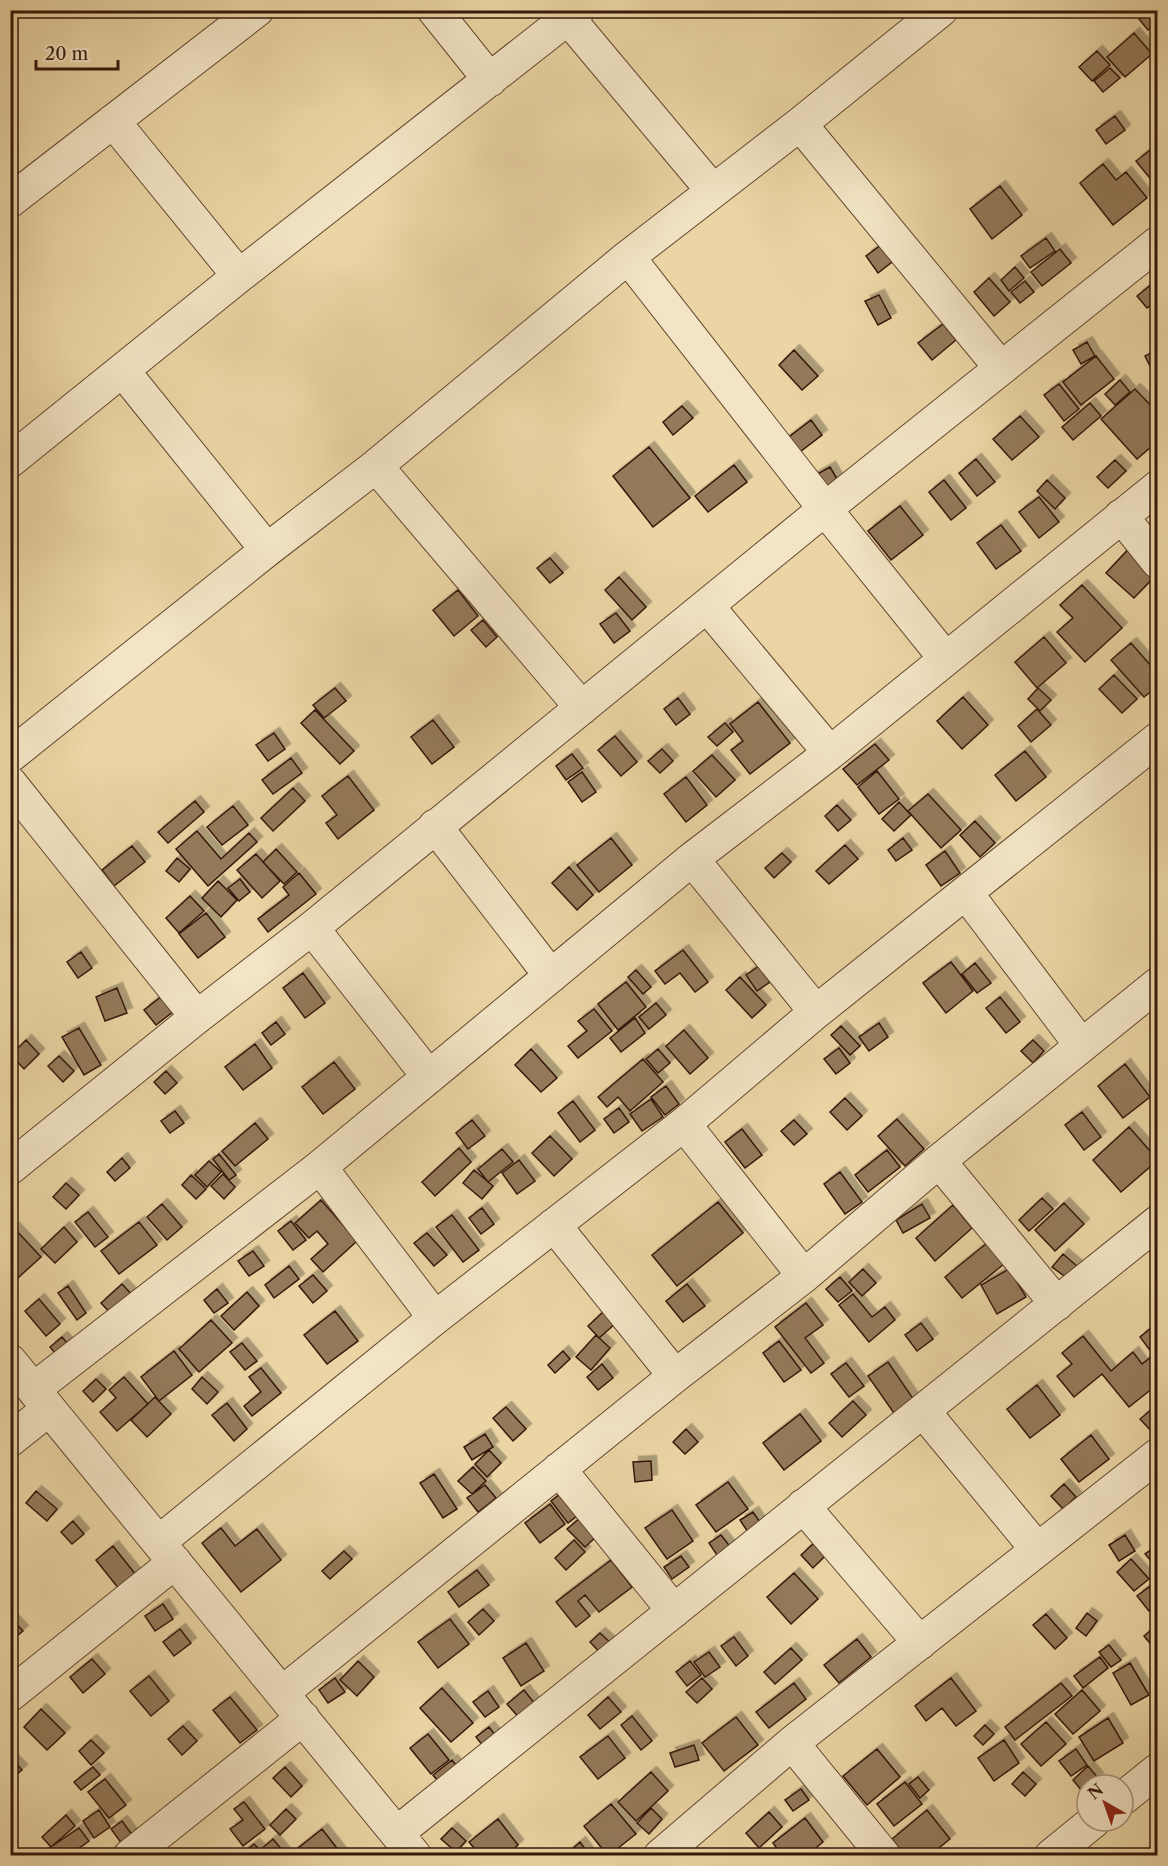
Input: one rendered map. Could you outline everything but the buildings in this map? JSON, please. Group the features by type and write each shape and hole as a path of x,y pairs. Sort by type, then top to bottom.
{"street":[{"path":"10,201 257,10"},
{"path":"434,10 490,80"},
{"path":"10,756 267,550 376,466 628,257 800,124 941,10"},
{"path":"10,461 239,276 573,14 713,191"},
{"path":"113,121 239,276"},
{"path":"800,124 1001,368"},
{"path":"10,1168 312,928 708,607 825,509 1158,243"},
{"path":"628,257 945,658"},
{"path":"123,371 267,550"},
{"path":"376,466 582,708"},
{"path":"10,1440 42,1399 320,1167 692,859 830,753 1158,487"},
{"path":"1121,516 1158,562"},
{"path":"708,607 830,753"},
{"path":"10,1695 167,1552 435,1318 684,1124 816,1012 1158,739"},
{"path":"10,783 198,1017"},
{"path":"435,826 551,976"},
{"path":"692,859 816,1012"},
{"path":"966,892 1081,1045"},
{"path":"312,928 429,1077"},
{"path":"282,1693 675,1376 804,1276 939,1161 1158,984"},
{"path":"684,1124 804,1276"},
{"path":"939,1161 1057,1304"},
{"path":"320,1167 435,1318"},
{"path":"10,1361 406,1844 674,1611 1158,1222"},
{"path":"554,1225 675,1376"},
{"path":"923,1411 1037,1549"},
{"path":"660,1856 792,1743 1158,1455"},
{"path":"559,1469 674,1611"},
{"path":"803,1506 920,1643"},
{"path":"130,1856 303,1718"},
{"path":"792,1743 884,1856"},
{"path":"1135,1788 1158,1770"},
{"path":"1052,1856 1080,1833"}]}
